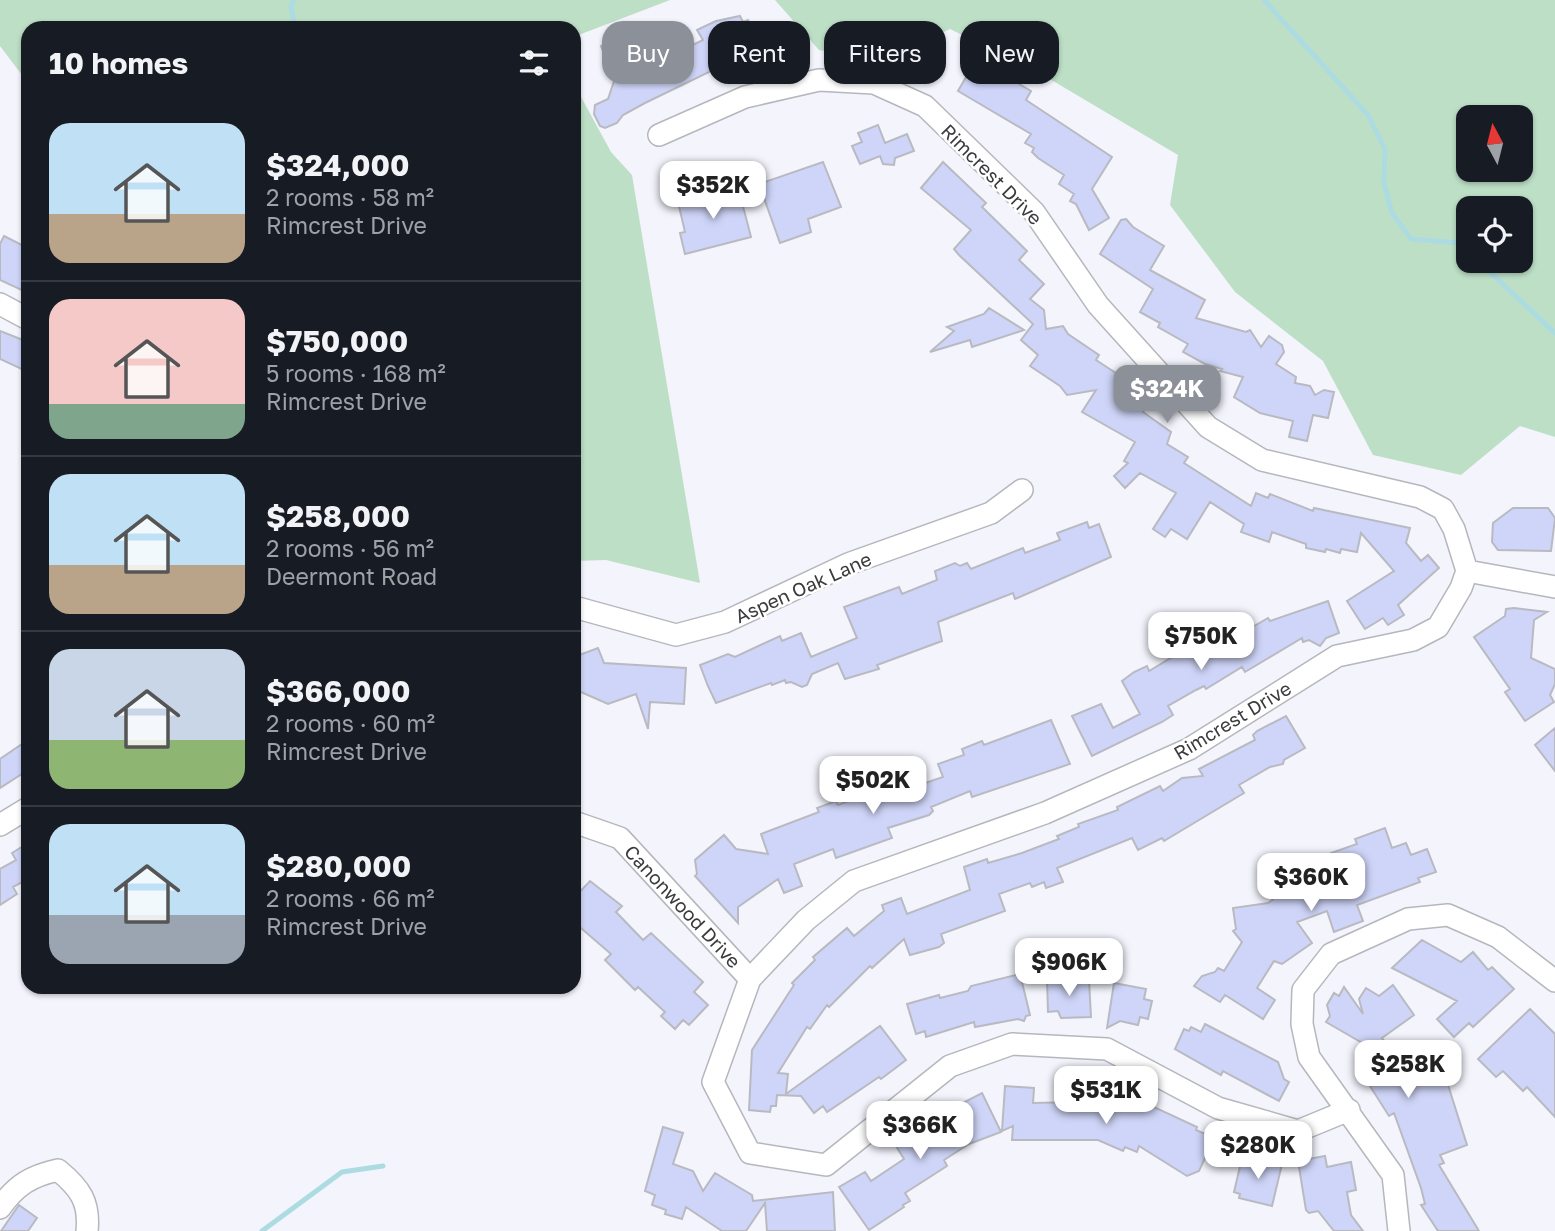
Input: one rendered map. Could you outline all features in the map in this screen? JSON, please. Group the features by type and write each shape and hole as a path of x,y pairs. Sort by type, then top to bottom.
{"street":[{"name":"Rimcrest Drive","path":"659,135 745,97 819,80 874,83 925,106 1034,212 1098,304 1208,427 1262,460 1420,497 1443,509 1454,529 1467,571 1461,588 1438,627 1413,640 1337,656 1189,749 1045,813 854,881 806,920 750,979 713,1082 750,1153 826,1165 950,1066 1012,1044 1107,1049 1218,1108 1298,1131 1349,1110"},
{"path":"0,304 21,315"},
{"name":"Aspen Oak Lane","path":"581,609 676,635 725,622 848,564 991,513 1022,490"},
{"path":"1467,571 1555,587"},
{"path":"0,825 21,812"},
{"name":"Canonwood Drive","path":"581,824 620,838 750,979"},
{"path":"1399,1231 1393,1175 1310,1057 1302,1024 1303,990 1331,954 1408,919 1448,915 1498,937 1555,981"},
{"path":"0,1208 9,1195 34,1175 58,1170 78,1186 89,1211 87,1231"}],"green space":[{"path":"0,0 670,0 615,21 602,21 602,26 581,34 581,21 21,21 21,74 0,46"},
{"path":"775,0 1555,0 1555,437 1520,426 1461,475 1373,455 1323,361 1235,292 1170,205 1178,155 1058,84 1059,21 960,21 960,34 950,29 946,31 946,21 824,21 824,51 819,50 810,40 810,21 793,21"},
{"path":"581,97 611,152 632,175 700,583 606,560 581,561"}],"building":[{"path":"740,16 742,21 716,21"},
{"path":"708,25 708,72 694,79 694,44 703,40 697,30"},
{"path":"613,84 684,84 623,115 617,123 605,128 600,126 594,114 595,105 608,99"},
{"path":"962,84 1019,84 1031,91 1026,100 1112,157 1092,189 1109,218 1089,230 1076,204 1070,201 1074,194 1059,184 1064,175 1038,158 1032,152 1034,148 1025,143 1031,134 958,91"},
{"path":"878,125 885,143 907,134 914,151 895,158 894,165 883,164 880,156 860,164 852,146 862,142 858,133"},
{"path":"823,162 841,207 808,219 811,232 780,243 759,184"},
{"path":"943,162 986,203 982,207 1027,251 1019,260 1044,284 1030,299 1044,310 1046,329 1063,326 1068,334 1099,355 1096,360 1122,377 1127,383 1124,387 1128,390 1125,395 1145,408 1143,412 1171,432 1167,444 1188,457 1184,463 1251,506 1256,493 1268,498 1270,494 1313,511 1314,508 1410,528 1406,543 1421,561 1428,555 1439,568 1398,605 1404,615 1388,625 1383,618 1365,629 1347,601 1394,571 1361,533 1357,552 1341,549 1340,553 1326,549 1325,552 1306,548 1306,544 1272,532 1269,542 1241,532 1244,524 1210,502 1187,539 1171,529 1165,537 1153,529 1176,493 1140,473 1125,488 1114,476 1128,463 1124,461 1135,442 1082,412 1096,390 1067,395 1060,386 1030,366 1038,355 1021,340 1033,324 954,249 971,230 921,188"},
{"path":"738,187 751,237 685,254 680,233 685,232 678,202"},
{"path":"1126,219 1133,227 1164,246 1150,270 1205,300 1196,318 1246,332 1250,330 1261,347 1269,336 1282,345 1284,352 1276,364 1296,377 1295,383 1310,386 1315,395 1324,390 1334,392 1328,418 1313,415 1307,441 1289,437 1293,421 1260,413 1234,397 1243,377 1220,371 1222,369 1205,364 1183,352 1188,344 1158,327 1160,323 1140,312 1153,289 1100,254 1121,220"},
{"path":"4,236 21,244 21,290 0,280 0,244"},
{"path":"989,308 1024,330 972,347 970,340 930,352 954,331 947,327 984,314"},
{"path":"0,331 21,339 21,369 0,359"},
{"path":"1513,508 1548,508 1555,518 1551,551 1498,550 1492,542 1493,523"},
{"path":"1087,522 1089,528 1099,524 1111,557 1015,599 1013,593 938,622 942,641 877,665 879,669 845,679 838,663 812,674 807,685 802,687 791,682 786,683 785,680 716,703 708,686 700,665 728,654 735,657 780,636 782,641 801,633 811,657 857,638 844,607 899,587 902,594 937,580 935,571 955,563 960,566 967,563 971,569 1023,548 1025,553 1060,540 1057,533"},
{"path":"1328,601 1339,633 1326,638 1320,646 1309,640 1303,642 1302,638 1245,672 1242,667 1206,689 1204,686 1196,690 1168,706 1173,715 1162,722 1092,756 1072,716 1101,704 1113,728 1140,714 1122,681 1134,672 1147,666 1149,671 1212,633 1220,646 1268,618 1270,621"},
{"path":"1506,609 1547,612 1534,620 1531,658 1555,669 1555,684 1550,695 1554,702 1525,721 1505,692 1510,689 1474,637 1505,616"},
{"path":"598,648 604,663 686,668 684,704 650,702 648,729 636,694 608,704 581,692 581,654"},
{"path":"1286,716 1305,748 1284,760 1283,764 1270,767 1239,785 1244,793 1164,841 1162,838 1138,850 1132,838 1057,868 1063,882 1046,888 1044,882 1032,887 1030,883 999,894 1005,911 941,934 944,943 939,947 910,955 904,939 872,968 870,966 829,1007 827,1005 810,1029 807,1027 778,1073 788,1074 786,1094 880,1026 906,1060 881,1079 879,1077 827,1112 823,1106 814,1113 801,1096 777,1095 776,1106 771,1106 770,1112 749,1110 752,1050 794,985 792,983 815,960 813,957 847,928 854,936 884,911 882,905 901,898 907,914 970,890 964,867 987,859 988,863 1022,853 1059,839 1057,836 1079,827 1078,824 1118,810 1117,807 1160,786 1163,791 1182,778 1203,776 1199,769 1255,740 1253,735 1257,731"},
{"path":"1051,720 1070,764 972,797 970,791 931,807 933,811 929,815 888,828 892,838 836,858 833,849 794,864 802,886 784,893 778,879 738,907 738,923 695,876 695,860 724,835 736,849 768,854 761,834 819,812 817,808 836,801 838,805 880,789 879,785 903,776 908,789 943,777 938,764 964,755 962,749 982,741 984,745"},
{"path":"1555,728 1555,771 1535,745"},
{"path":"21,745 21,774 0,788 0,759"},
{"path":"1385,828 1392,848 1406,843 1411,855 1427,849 1436,872 1418,878 1420,882 1357,905 1363,921 1334,932 1327,911 1297,922 1312,943 1282,964 1274,961 1257,988 1275,1000 1263,1019 1225,995 1220,1002 1194,986 1202,976 1215,972 1218,968 1224,971 1242,942 1233,931 1236,929 1233,908 1268,903 1296,883 1294,878 1335,863 1331,853 1357,844 1355,839"},
{"path":"21,847 21,883 13,887 17,894 0,905 0,869 16,860 12,853"},
{"path":"590,881 622,906 616,912 643,940 651,933 703,982 694,992 708,1005 689,1025 683,1020 675,1029 661,1016 665,1012 638,987 635,990 605,960 611,954 581,928 581,891"},
{"path":"1422,940 1461,962 1473,952 1488,970 1492,967 1514,989 1473,1027 1469,1023 1454,1037 1437,1019 1457,1001 1392,968"},
{"path":"1020,974 1030,1015 1026,1016 1024,1021 1018,1019 975,1027 974,1022 926,1037 925,1031 916,1034 907,1004 939,995 940,998 968,991 971,986"},
{"path":"1047,980 1089,980 1091,1017 1061,1018 1058,1011 1048,1012"},
{"path":"1114,983 1146,989 1144,999 1152,1001 1148,1019 1140,1017 1138,1025 1120,1021 1107,1028"},
{"path":"1393,985 1414,1015 1382,1038 1406,1070 1409,1068 1414,1073 1433,1062 1448,1085 1467,1145 1440,1155 1444,1163 1439,1165 1479,1231 1438,1231 1421,1205 1425,1204 1421,1188 1394,1113 1389,1116 1356,1064 1376,1051 1326,1022 1330,1016 1327,1005 1334,993 1339,996 1344,987 1363,1014 1359,999 1366,988 1379,996"},
{"path":"1530,1009 1555,1034 1555,1117 1527,1087 1523,1091 1503,1071 1496,1077 1478,1059"},
{"path":"1205,1024 1278,1062 1284,1079 1289,1082 1279,1101 1223,1071 1221,1075 1175,1049 1184,1029 1189,1031 1191,1027 1201,1032"},
{"path":"1005,1086 1034,1088 1033,1103 1075,1102 1075,1086 1104,1086 1104,1096 1135,1109 1139,1100 1197,1127 1196,1130 1212,1137 1209,1144 1211,1145 1199,1171 1187,1176 1139,1146 1137,1152 1125,1147 1123,1151 1098,1140 1012,1140 1013,1126 1002,1131"},
{"path":"982,1093 1001,1132 969,1144 944,1160 947,1166 905,1193 910,1201 903,1205 904,1207 869,1230 839,1187 865,1172 871,1181 904,1159 896,1146 949,1115 951,1118 949,1110"},
{"path":"663,1127 683,1133 673,1164 693,1171 703,1191 715,1173 752,1195 753,1201 833,1192 835,1231 767,1231 765,1203 746,1231 722,1231 686,1207 682,1219 665,1214 666,1210 652,1205 655,1195 645,1191"},
{"path":"1325,1156 1327,1167 1351,1162 1356,1190 1347,1192 1351,1215 1363,1231 1334,1231 1318,1211 1309,1213 1306,1210 1298,1161"},
{"path":"1242,1158 1282,1164 1272,1206 1239,1198 1240,1194 1234,1192"},
{"path":"19,1205 37,1218 28,1231 1,1231"}],"waterway":[{"path":"294,0 291,6 294,21"},
{"path":"1264,0 1368,115 1385,149 1384,183 1392,213 1411,239 1456,243"},
{"path":"1491,273 1555,333"},
{"path":"262,1231 342,1172 383,1166"}]}
